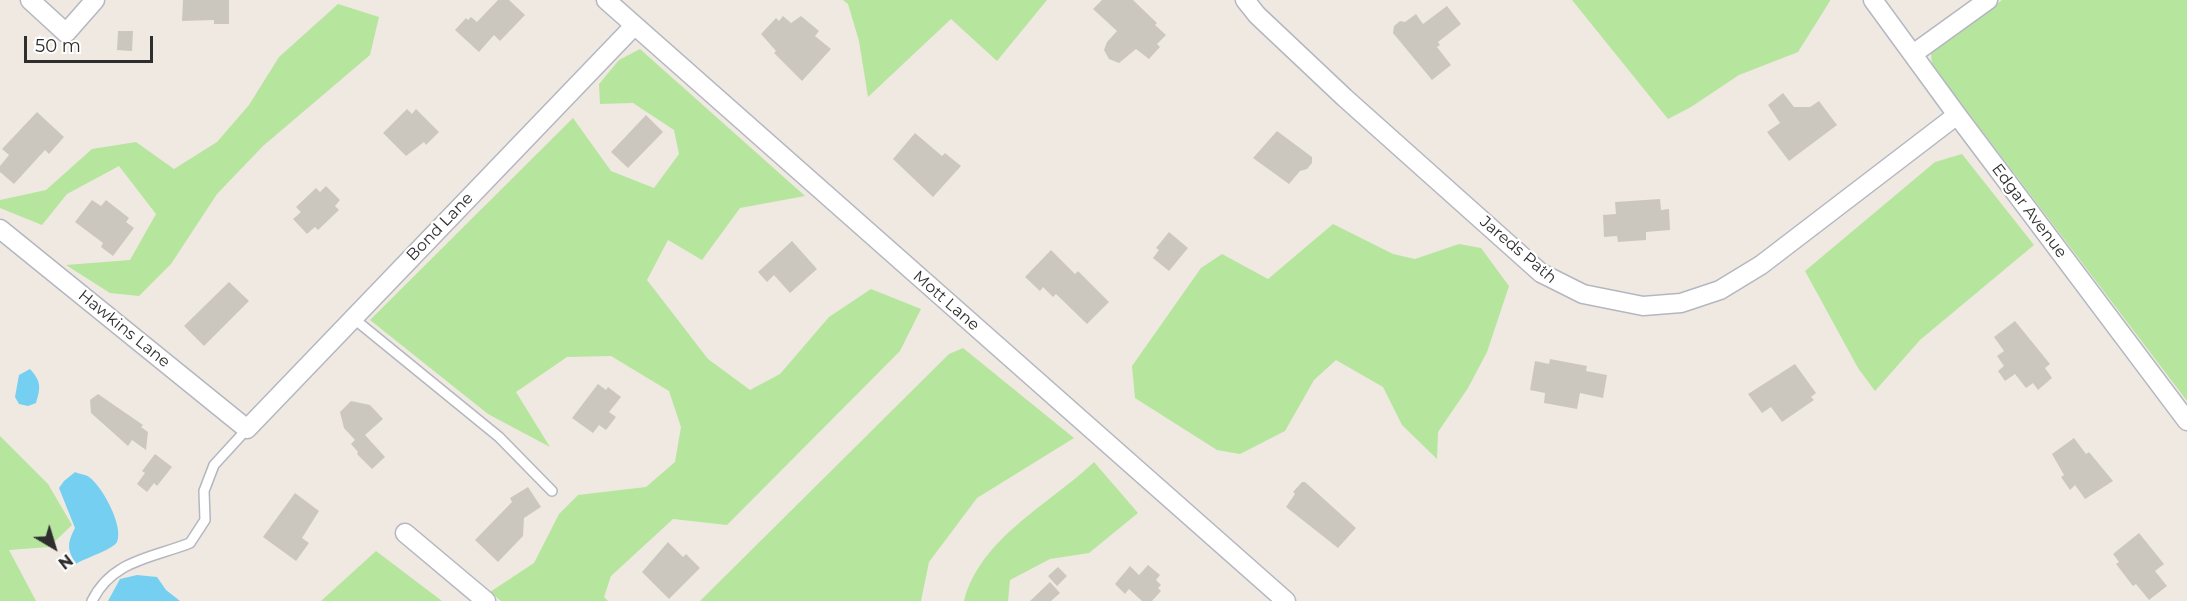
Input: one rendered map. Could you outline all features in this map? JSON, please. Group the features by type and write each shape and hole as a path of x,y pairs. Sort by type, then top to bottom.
{"street":[{"path":"30,0 66,33 95,0"},
{"name":"Mott Lane","path":"606,0 1286,601"},
{"name":"Jareds Path","path":"1245,0 1257,15 1345,98 1541,273 1583,294 1643,306 1681,303 1728,285 1761,265 1956,115"},
{"name":"Edgar Avenue","path":"1873,0 1956,115 2187,421"},
{"path":"1913,54 1988,0"},
{"name":"Bond Lane","path":"247,429 634,26"},
{"name":"Hawkins Lane","path":"0,229 247,429"},
{"path":"405,533 486,601"}],"lane":[{"path":"353,318 499,437 552,491"},
{"path":"92,601 100,584 126,564 190,543 205,519 204,490 214,465 247,429"}],"green space":[{"path":"843,0 1047,0 997,61 951,19 868,97 859,41 848,4"},
{"path":"1572,0 1830,1 1798,52 1739,75 1691,107 1668,119"},
{"path":"2002,0 2187,0 2187,401 1932,65 1931,53"},
{"path":"338,4 379,17 370,55 263,146 217,194 171,264 139,296 110,293 66,265 130,260 156,214 119,166 67,194 42,225 0,208 0,200 46,190 92,149 136,142 174,169 217,142 249,105 279,57"},
{"path":"640,49 805,196 740,208 702,260 668,240 647,280 708,359 750,390 780,374 829,317 871,289 921,309 900,351 727,525 673,519 611,576 604,597 608,601 501,601 490,592 534,563 559,514 578,495 646,487 675,462 681,427 669,391 611,356 567,357 516,392 550,447 488,414 370,320 573,118 611,171 654,188 679,154 674,130 633,103 600,104 599,84 619,60"},
{"path":"1962,154 2034,245 1920,340 1875,391 1858,368 1805,271 1935,162"},
{"path":"1333,224 1393,254 1415,259 1459,244 1481,248 1509,286 1487,352 1468,388 1438,432 1437,459 1402,425 1383,387 1336,360 1314,380 1285,431 1240,454 1217,450 1135,398 1132,366 1201,268 1222,254 1268,279"},
{"path":"963,348 1074,438 977,498 929,562 921,601 700,601 949,354"},
{"path":"0,436 48,484 72,525 49,547 9,550 36,601 0,601"},
{"path":"1094,462 1138,513 1089,553 1050,559 1010,580 1008,601 964,601 972,579 1001,540"},
{"path":"376,551 442,601 321,601"}],"water":[{"path":"30,369 38,381 39,388 36,403 28,406 19,404 15,397 19,375"},
{"path":"75,472 89,477 100,489 115,517 118,535 115,545 76,564 69,546 75,528 59,488"},
{"path":"137,575 157,577 166,590 180,601 108,601 120,579"}],"building":[{"path":"183,0 229,0 229,24 214,24 214,20 182,21"},
{"path":"498,0 509,0 525,15 500,41 494,35 479,52 455,30 466,18 468,20 471,17 477,22"},
{"path":"1102,0 1133,0 1157,23 1155,25 1166,35 1157,44 1160,47 1149,59 1136,49 1119,63 1109,59 1104,50 1107,42 1117,31 1093,9"},
{"path":"1447,6 1461,24 1438,42 1440,45 1437,47 1451,65 1432,80 1393,33 1394,26 1416,14 1423,24"},
{"path":"783,16 791,23 801,16 819,31 815,36 831,49 802,81 774,53 776,51 761,34 776,18 779,21"},
{"path":"118,31 133,31 132,51 117,50"},
{"path":"1783,93 1794,107 1810,107 1819,101 1837,125 1789,161 1767,132 1780,123 1768,105"},
{"path":"407,109 412,114 416,109 439,132 426,145 424,142 406,156 383,133"},
{"path":"37,112 64,137 49,154 45,150 14,184 0,172 0,166 9,155 2,149"},
{"path":"646,115 663,132 628,168 611,152"},
{"path":"1277,131 1312,157 1312,163 1307,169 1300,171 1289,184 1253,158"},
{"path":"915,133 942,156 945,153 961,166 933,197 893,159"},
{"path":"326,186 340,200 335,206 339,210 318,230 315,227 307,234 293,219 301,212 296,207 316,188 320,192"},
{"path":"1660,199 1661,210 1669,209 1670,230 1646,232 1646,240 1618,242 1617,236 1604,237 1603,215 1616,214 1615,202"},
{"path":"92,200 101,206 106,200 129,218 126,222 134,228 113,256 101,247 103,243 75,222"},
{"path":"1169,232 1188,248 1169,271 1153,258 1159,250 1156,248"},
{"path":"792,241 817,269 790,293 774,275 767,282 758,272"},
{"path":"1051,250 1075,274 1078,271 1109,302 1087,324 1056,294 1053,297 1043,287 1040,291 1025,277"},
{"path":"229,282 249,301 204,346 184,326"},
{"path":"2015,321 2050,364 2045,368 2052,378 2038,390 2033,383 2026,388 2015,374 2005,381 1998,371 2004,366 1997,356 2004,351 1994,337"},
{"path":"1550,359 1587,366 1586,371 1607,375 1603,398 1580,393 1577,409 1544,403 1545,393 1530,390 1535,361 1549,364"},
{"path":"1795,364 1816,393 1811,397 1814,400 1782,422 1771,407 1762,413 1748,394"},
{"path":"598,384 606,390 608,387 621,397 609,412 616,417 606,430 599,425 593,433 572,418"},
{"path":"98,394 143,425 141,427 148,432 146,450 132,440 128,446 91,413 90,400"},
{"path":"351,401 370,405 383,419 365,435 385,457 372,469 357,454 358,452 351,444 355,440 344,428 340,412"},
{"path":"2074,438 2086,454 2089,452 2113,481 2085,499 2075,485 2070,490 2061,477 2064,475 2052,454"},
{"path":"155,454 172,467 157,486 154,483 147,492 137,484 145,473 142,471"},
{"path":"1302,482 1305,482 1356,528 1338,548 1286,507 1295,494 1293,492"},
{"path":"528,487 541,507 524,518 523,536 498,562 475,540 512,502 510,498"},
{"path":"295,493 319,511 302,538 309,543 296,561 263,537"},
{"path":"2139,533 2164,564 2155,571 2167,586 2149,600 2136,584 2133,586 2116,564 2119,562 2113,554"},
{"path":"668,542 683,557 686,554 700,568 669,599 642,572"},
{"path":"1148,565 1160,575 1156,580 1161,585 1158,588 1161,591 1152,601 1142,601 1129,589 1125,594 1115,584 1130,566 1139,575"},
{"path":"1058,567 1067,576 1057,586 1048,576"},
{"path":"1050,582 1060,593 1051,601 1030,601"}]}
